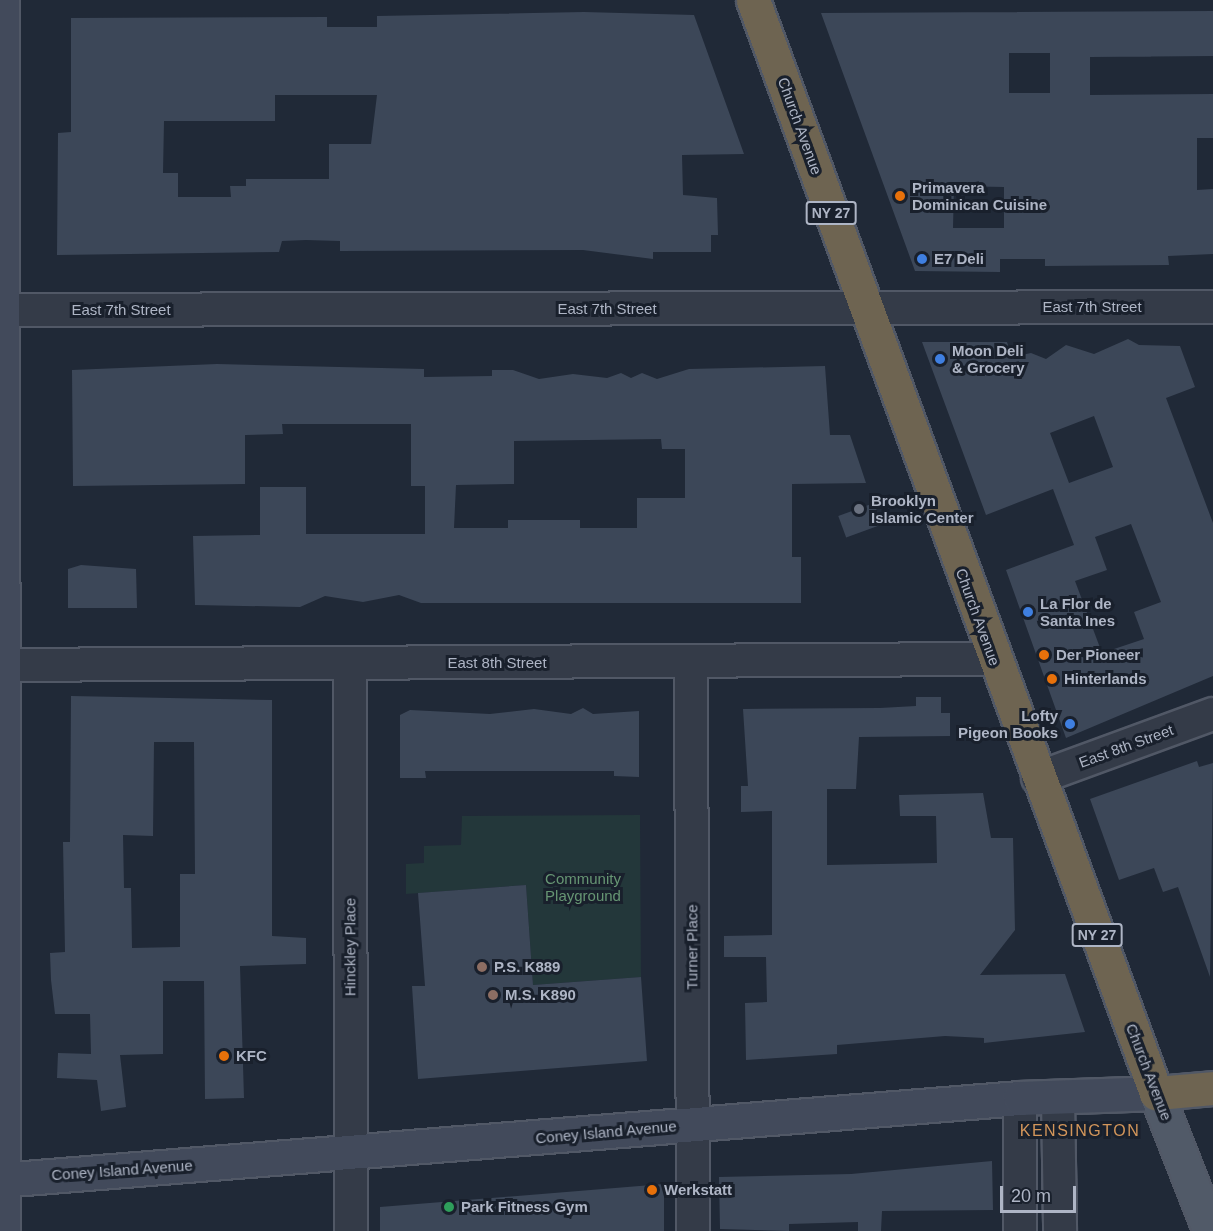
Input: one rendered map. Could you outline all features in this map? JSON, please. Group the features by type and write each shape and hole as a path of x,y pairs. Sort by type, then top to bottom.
{"highway":[{"name":"Church Avenue","path":"753,0 994,659 1156,1093"},
{"name":"Coney Island Avenue","path":"1156,1093 1213,1088"}],"main road":[{"name":"Church Avenue","path":"1156,1093 1210,1231"}],"street":[{"path":"2,0 3,1231"},
{"name":"East 7th Street","path":"2,310 1213,307"},
{"name":"East 8th Street","path":"3,665 691,663 994,659"},
{"name":"Turner Place","path":"691,663 693,1231"},
{"name":"Hinckley Place","path":"350,664 351,1231"},
{"name":"East 8th Street","path":"1038,778 1213,714"},
{"name":"Coney Island Avenue","path":"2,1179 1020,1098 1156,1093"},
{"path":"1058,1097 1060,1231"},
{"path":"1020,1098 1020,1231"},
{"path":"1020,1170 1060,1169"}],"green space":[{"name":"Community Playground","path":"640,815 641,977 533,985 526,885 406,894 406,864 424,863 424,846 461,845 462,816"}],"building":[{"path":"1213,11 1213,56 1090,57 1090,95 1213,94 1213,138 1197,138 1197,190 1213,189 1213,254 1168,256 1169,265 1045,266 1045,259 1000,259 1000,272 915,271 821,13","holes":["1009,53 1050,53 1050,93 1009,93","954,186 1004,187 1004,228 953,228"]},
{"path":"584,12 694,15 744,154 682,155 683,195 717,198 718,235 711,235 711,252 653,252 653,259 583,250 340,251 340,241 306,240 282,241 279,252 57,255 58,133 71,132 71,18 327,17 327,27 377,27 377,16","holes":["275,95 377,95 371,144 329,144 329,179 246,179 246,186 230,186 231,197 178,197 178,173 163,173 164,121 275,121"]},
{"path":"1128,339 1139,345 1180,346 1195,387 1166,398 1213,523 1213,676 1066,738 1006,570 1074,545 1053,489 986,515 922,342 1007,342 1012,357 1031,353 1046,359 1066,345 1094,354","holes":["1094,416 1113,467 1069,483 1050,433","1131,524 1161,602 1134,612 1144,639 1102,653 1075,581 1107,570 1095,537"]},
{"path":"217,364 424,369 424,377 492,376 492,370 513,370 539,379 573,374 607,378 621,373 631,378 642,373 657,379 689,369 825,366 830,435 850,435 866,483 792,484 792,557 801,557 801,603 421,603 399,595 363,602 325,596 300,607 195,605 193,536 260,535 260,487 306,487 306,534 425,534 425,486 411,486 411,424 282,424 283,434 245,435 245,484 73,486 72,370","holes":["661,439 662,449 685,449 685,498 637,498 637,528 580,528 580,520 508,520 508,528 454,528 456,485 514,484 514,441"]},
{"name":"Brooklyn Islamic Center","path":"874,503 882,525 846,538 838,516"},
{"path":"81,565 136,569 137,608 68,608 68,569"},
{"path":"71,696 272,700 272,936 306,938 306,964 240,966 244,1098 205,1099 204,981 163,981 163,1054 120,1055 126,1107 101,1111 97,1080 57,1078 58,1053 91,1054 90,1014 55,1014 51,980 50,953 65,952 63,842 70,842","holes":["154,742 194,742 195,874 180,874 180,947 132,948 131,888 124,888 123,835 153,836"]},
{"path":"916,697 941,697 941,713 950,713 950,736 859,737 856,789 827,789 827,865 937,863 936,816 900,816 899,795 983,793 991,838 1013,838 1015,930 980,975 1065,974 1085,1032 984,1043 984,1038 945,1036 837,1045 837,1054 746,1060 745,1003 767,1002 766,957 724,957 724,936 772,935 772,811 741,812 741,786 748,786 743,709 916,706"},
{"path":"583,708 593,714 639,711 639,777 614,776 614,771 425,771 426,778 400,778 400,715 410,710 490,714 534,709 571,714"},
{"path":"1197,761 1199,767 1213,763 1210,977 1178,887 1163,892 1154,868 1119,880 1090,799"},
{"path":"526,885 533,985 641,977 647,1061 418,1079 412,986 425,986 418,893"},
{"path":"992,1161 993,1210 882,1211 881,1231 858,1231 858,1222 789,1224 789,1231 720,1229 719,1177 851,1174"},
{"path":"664,1184 664,1231 380,1231 380,1207"}],"place":[{"name":"Primavera Dominican Cuisine","path":"900,196"},
{"name":"E7 Deli","path":"922,259"},
{"name":"Moon Deli & Grocery","path":"940,359"},
{"name":"Brooklyn Islamic Center","path":"859,509"},
{"name":"La Flor de Santa Ines","path":"1028,612"},
{"name":"Der Pioneer","path":"1044,655"},
{"name":"Hinterlands","path":"1052,679"},
{"name":"Lofty Pigeon Books","path":"1070,724"},
{"name":"P.S. K889","path":"482,967"},
{"name":"M.S. K890","path":"493,995"},
{"name":"KFC","path":"224,1056"},
{"name":"Werkstatt","path":"652,1190"},
{"name":"Park Fitness Gym","path":"449,1207"}],"district":[{"name":"KENSINGTON","path":"1080,1131"}]}
